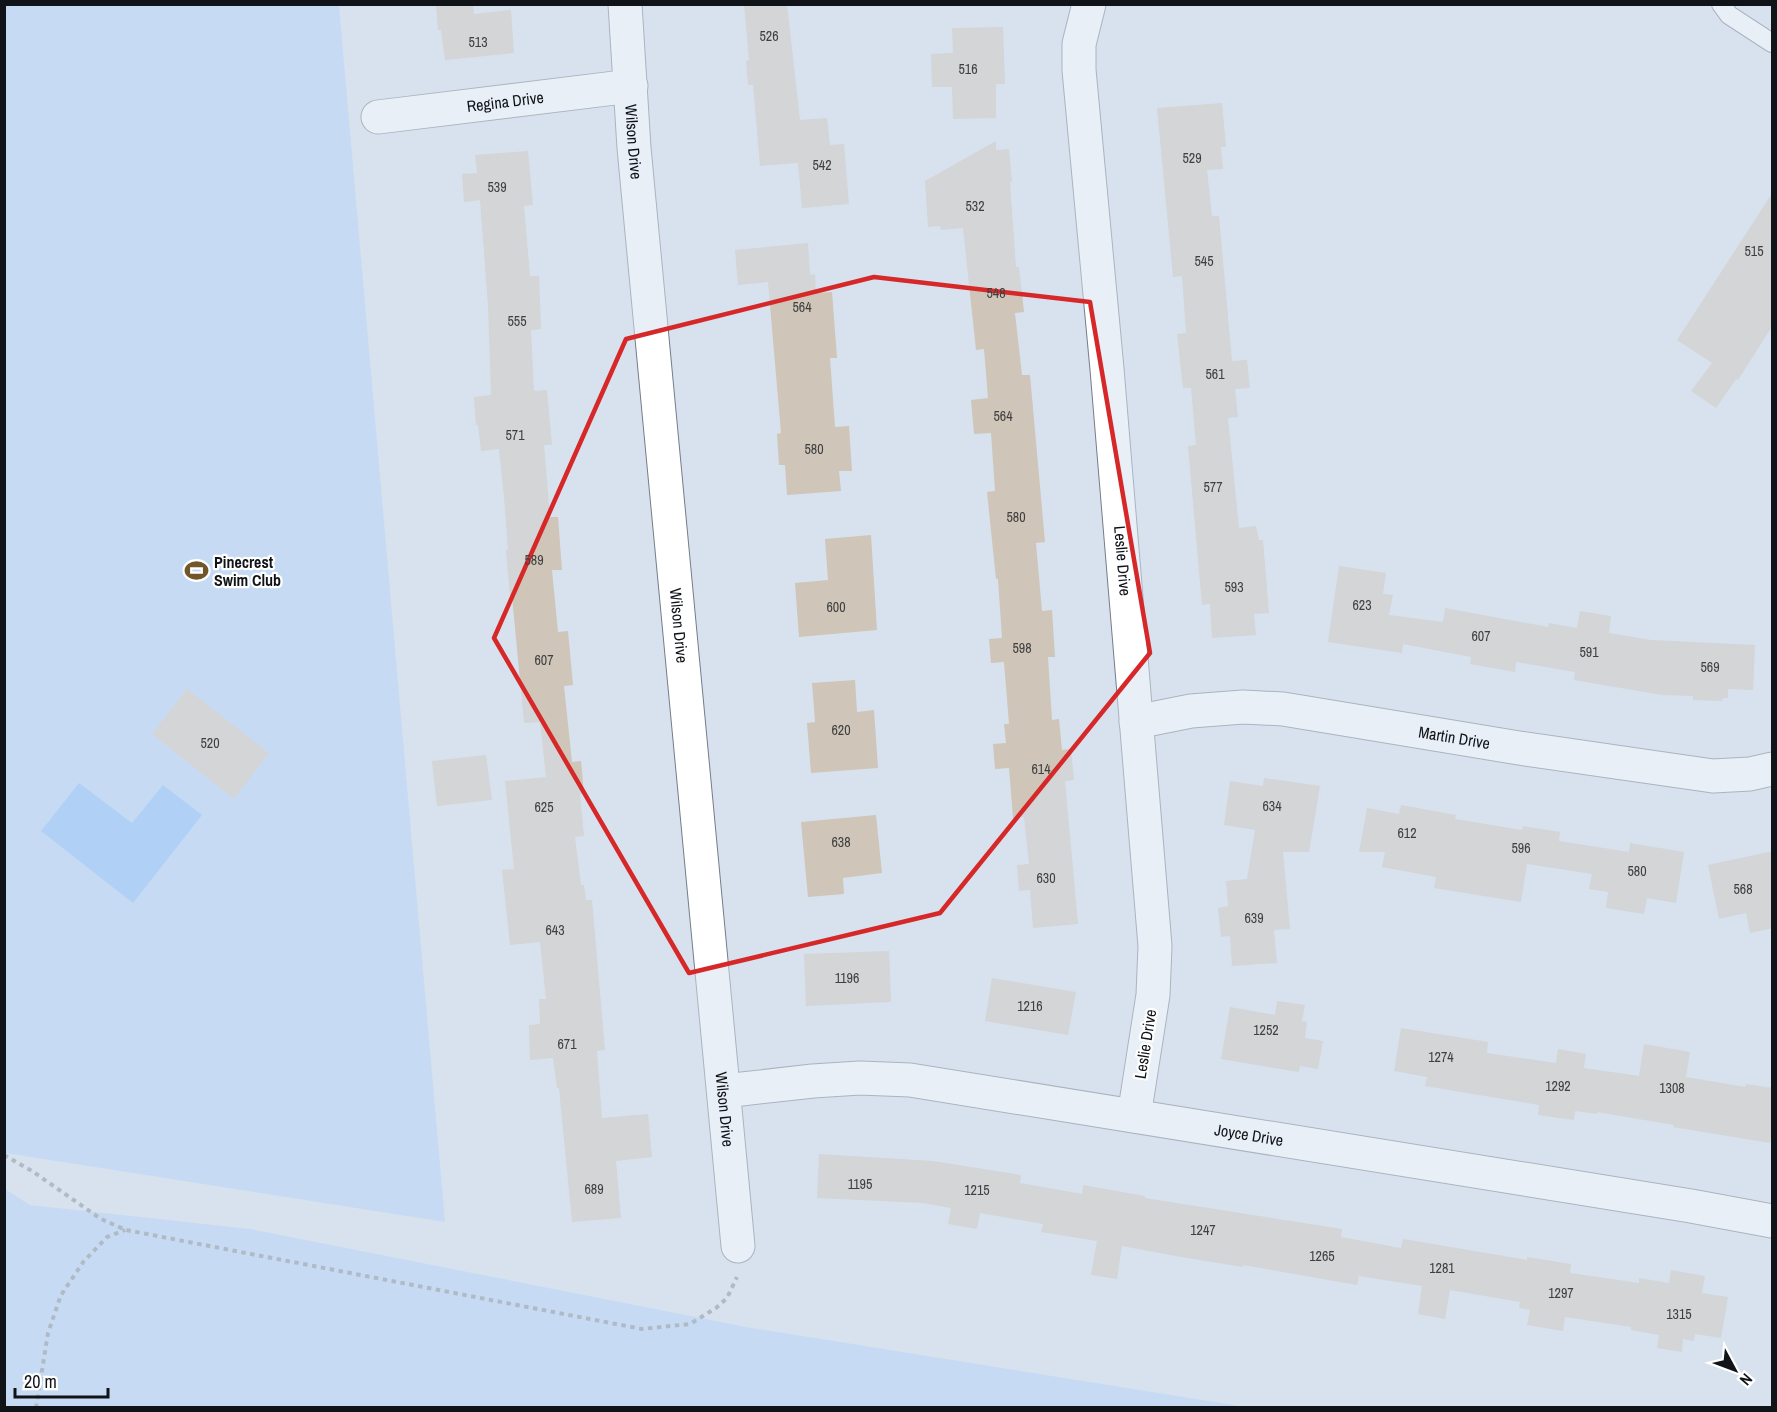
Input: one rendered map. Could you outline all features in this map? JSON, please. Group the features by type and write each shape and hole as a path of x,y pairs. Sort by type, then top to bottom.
{"street":[{"name":"Wilson Drive","path":"625,4 634,148 738,1246"},
{"name":"Leslie Drive","path":"1089,4 1079,44 1079,70 1107,369 1155,946 1153,994 1134,1116"},
{"name":"Regina Drive","path":"378,117 631,86"},
{"name":"Martin Drive","path":"1136,722 1191,711 1244,707 1283,709 1519,748 1713,776 1750,774 1773,769"},
{"name":"Joyce Drive","path":"724,1091 860,1078 910,1080 1773,1221"}],"lane":[{"path":"1721,4 1729,15 1773,43"}],"path":[{"path":"4,1155 32,1171 101,1219 126,1230 642,1329 690,1324 716,1308 727,1298 738,1274 738,1246"},
{"path":"36,1407 48,1333 61,1295 84,1261 107,1237 126,1230"}],"highlighted area":[{"path":"874,277 1090,302 1150,653 940,913 689,973 494,638 626,339"}],"shaded area":[{"name":"Pinecrest Swim Club","path":"4,5 339,5 445,1222 5,1153"},
{"path":"5,1189 30,1205 250,1229 746,1327 1246,1407 5,1407"}],"water":[{"path":"79,783 132,823 163,785 202,815 133,903 41,831"}],"building":[{"path":"436,4 473,4 474,14 511,10 514,53 445,60 441,30 438,30"},
{"path":"744,4 787,4 800,120 827,118 830,145 844,144 849,204 802,208 798,163 760,166 753,85 748,85 746,61 749,60"},
{"path":"1003,27 1005,84 996,84 996,118 953,119 952,87 932,87 931,54 953,53 952,28"},
{"path":"1222,103 1226,147 1221,147 1223,169 1207,170 1212,216 1219,216 1232,361 1247,360 1250,388 1235,389 1238,417 1228,418 1239,528 1256,526 1259,540 1263,540 1269,613 1254,614 1256,635 1212,638 1210,604 1202,605 1188,446 1196,445 1191,388 1183,388 1177,334 1186,333 1182,276 1173,277 1157,108"},
{"path":"996,141 996,150 1009,149 1016,267 1019,267 1024,312 1015,313 1022,375 1030,375 1045,542 1036,543 1042,611 1052,610 1055,657 1048,657 1052,720 1059,719 1062,750 1071,749 1074,780 1065,781 1078,924 1033,928 1030,890 1019,891 1017,865 1029,864 1024,817 1013,818 1009,768 995,769 993,744 1006,743 1004,724 1009,724 1004,662 991,663 989,639 1002,638 998,579 996,579 987,492 995,491 991,433 974,434 971,400 988,398 984,349 976,350 963,228 941,230 940,226 928,227 925,181"},
{"path":"528,151 533,205 524,206 530,276 539,276 541,329 531,330 534,391 547,390 552,445 544,445 550,517 558,517 562,570 552,570 558,632 568,631 573,685 564,686 572,762 581,761 584,794 580,794 584,836 575,837 581,885 584,885 586,900 592,900 605,1050 597,1051 602,1118 648,1114 652,1157 616,1161 621,1218 572,1222 559,1088 557,1088 553,1058 530,1060 529,1025 540,1024 539,999 546,999 540,942 510,945 502,870 514,869 505,781 546,777 540,722 524,723 512,596 510,597 499,449 481,451 478,425 476,425 474,397 491,395 488,305 480,200 464,202 462,174 477,173 475,155"},
{"path":"1773,192 1773,325 1738,380 1736,379 1716,408 1691,391 1712,363 1677,340"},
{"path":"808,243 810,275 815,274 816,293 832,292 837,358 830,358 835,427 849,426 852,471 839,471 841,491 787,495 785,465 779,465 777,434 781,433 768,282 738,285 735,250"},
{"path":"871,535 877,630 799,637 795,583 828,580 825,539"},
{"path":"1339,566 1386,573 1383,594 1393,595 1389,615 1443,622 1445,608 1548,627 1549,623 1577,628 1580,611 1611,616 1609,633 1651,640 1755,645 1753,690 1728,689 1728,698 1723,698 1722,701 1693,700 1693,696 1662,695 1574,680 1575,672 1516,662 1515,672 1470,664 1471,657 1403,644 1402,653 1328,642"},
{"path":"855,680 857,712 874,710 878,768 811,773 807,723 815,722 812,683"},
{"path":"187,689 269,753 234,799 152,734"},
{"path":"486,755 492,800 437,806 432,761"},
{"path":"1264,778 1320,786 1309,852 1283,852 1290,929 1274,930 1277,963 1232,966 1230,936 1221,937 1218,908 1228,906 1226,881 1247,879 1255,830 1224,825 1230,781 1263,786"},
{"path":"1401,805 1456,815 1455,819 1522,830 1523,826 1560,832 1559,841 1629,852 1630,843 1684,852 1676,903 1647,898 1644,914 1606,908 1608,892 1589,889 1592,874 1527,864 1521,902 1434,888 1436,877 1382,867 1385,852 1359,852 1367,808 1399,814"},
{"path":"876,815 882,873 843,878 844,894 808,897 801,822"},
{"path":"1773,851 1773,928 1750,933 1746,913 1719,919 1708,865"},
{"path":"889,951 891,1002 806,1006 804,954"},
{"path":"992,978 1076,992 1068,1035 985,1021"},
{"path":"1277,1001 1305,1005 1302,1021 1307,1022 1305,1038 1323,1041 1318,1069 1300,1066 1299,1072 1221,1059 1230,1007 1275,1015"},
{"path":"1401,1028 1488,1042 1487,1053 1556,1063 1558,1049 1586,1054 1584,1068 1639,1076 1644,1044 1690,1052 1686,1077 1745,1087 1746,1084 1773,1088 1773,1124 1770,1143 1597,1112 1597,1114 1575,1111 1574,1120 1538,1115 1539,1105 1425,1086 1427,1077 1394,1071"},
{"path":"819,1154 933,1161 1021,1175 1020,1183 1082,1194 1083,1185 1145,1196 1145,1198 1342,1229 1341,1237 1401,1248 1403,1239 1527,1260 1527,1257 1571,1264 1570,1273 1639,1283 1639,1278 1669,1283 1671,1270 1705,1276 1702,1293 1728,1297 1721,1338 1695,1334 1694,1341 1683,1339 1682,1352 1657,1348 1659,1335 1631,1330 1631,1327 1565,1317 1563,1331 1527,1325 1530,1310 1519,1308 1520,1302 1450,1290 1445,1319 1418,1314 1422,1286 1359,1276 1357,1285 1122,1246 1117,1279 1091,1275 1097,1241 1041,1232 1043,1224 980,1213 977,1229 948,1224 951,1208 923,1203 817,1198"}],"place":[{"name":"Pinecrest Swim Club","path":"196,571"}]}
